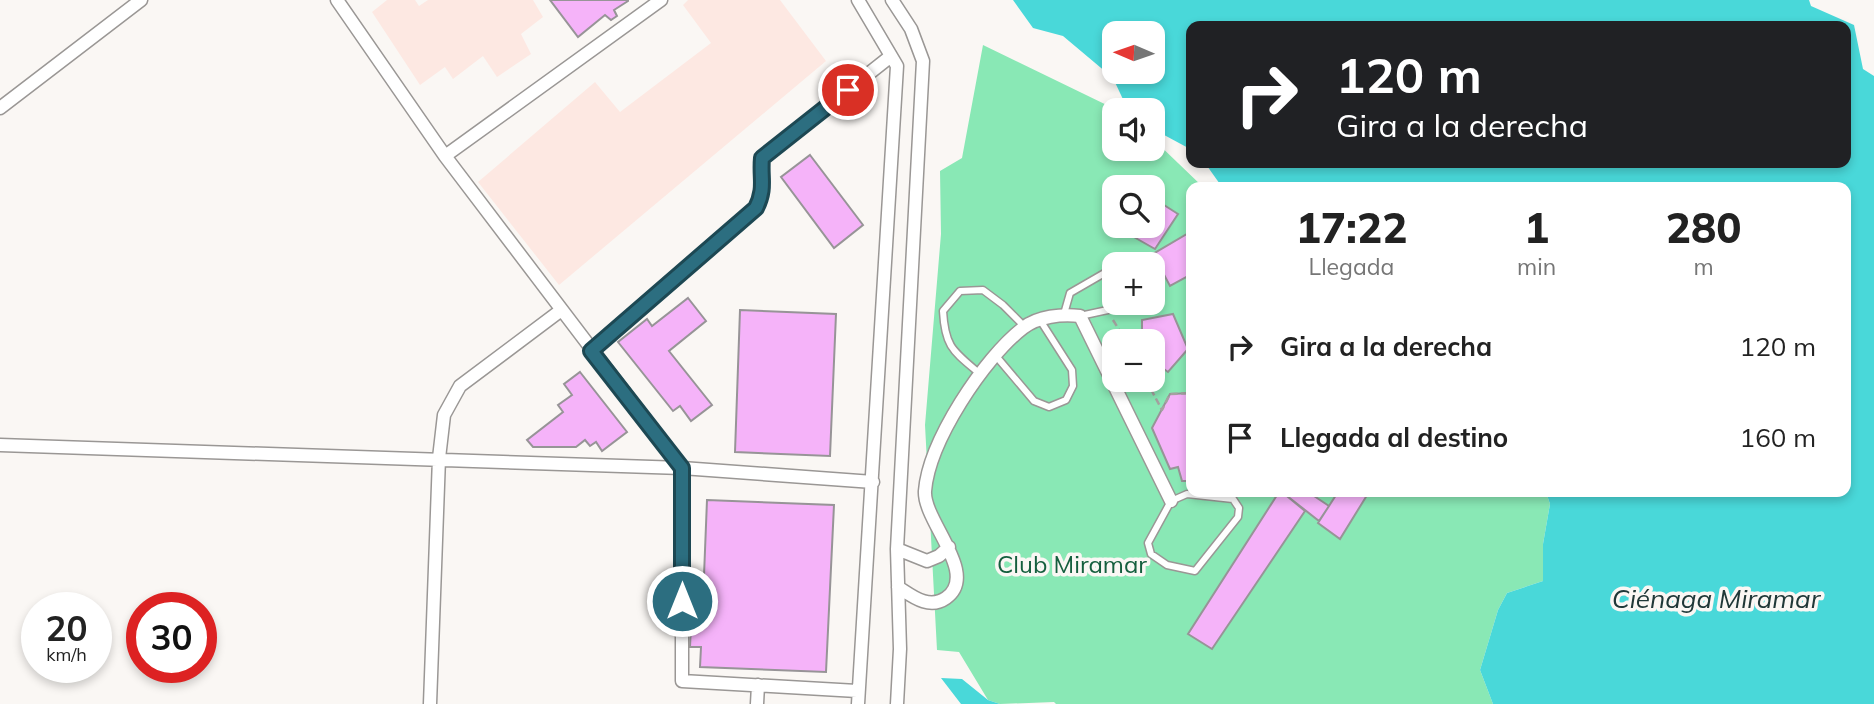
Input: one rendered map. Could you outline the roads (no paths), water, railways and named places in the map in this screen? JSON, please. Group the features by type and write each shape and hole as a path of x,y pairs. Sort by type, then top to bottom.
{"street":[{"path":"0,108 141,0"},
{"path":"337,0 445,156 682,468 682,681 758,685 858,698 897,66 858,0"},
{"path":"445,156 661,0"},
{"path":"892,0 911,29 923,61 897,549 900,649 897,704"},
{"path":"591,351 756,208 763,194 762,158 891,56"},
{"path":"430,704 439,458 444,415 460,386 561,311"},
{"path":"898,587 921,601 936,603 948,597 957,584 955,564 949,547 929,514 925,492 941,436 965,396 996,356 1024,326 1040,320 1063,314 1080,316 1171,501"},
{"path":"0,445 682,468 873,482"},
{"path":"897,549 927,561 939,556 949,547"},
{"path":"757,704 758,685"}],"lane":[{"path":"1063,314 1070,293 1102,275"},
{"path":"981,375 953,351 944,332 943,311 960,291 983,290 1024,326"},
{"path":"1080,316 1102,311"},
{"path":"996,356 1034,401 1049,407 1066,400 1073,386 1072,370 1040,320"},
{"path":"1186,495 1171,501 1148,543 1151,554 1167,565 1195,571 1238,517 1239,508 1233,499 1210,497"}],"water":[{"name":"Ciénaga Miramar","path":"1013,0 1809,0 1811,6 1845,21 1186,21 1186,147 1165,135 1165,98 1122,98 1116,84 1166,84 1166,21 1102,21 1102,69 1063,36 1033,28"},
{"name":"Ciénaga Miramar","path":"1851,24 1854,25 1863,69 1874,76 1874,704 1493,704 1480,670 1498,610 1507,593 1543,581 1543,544 1550,504 1548,497 1851,497 1851,182 1218,182 1209,168 1851,168"},
{"path":"941,678 962,679 988,700 1000,704 961,704"}],"park label":[{"name":"Club Miramar","path":"1072,564"}]}
